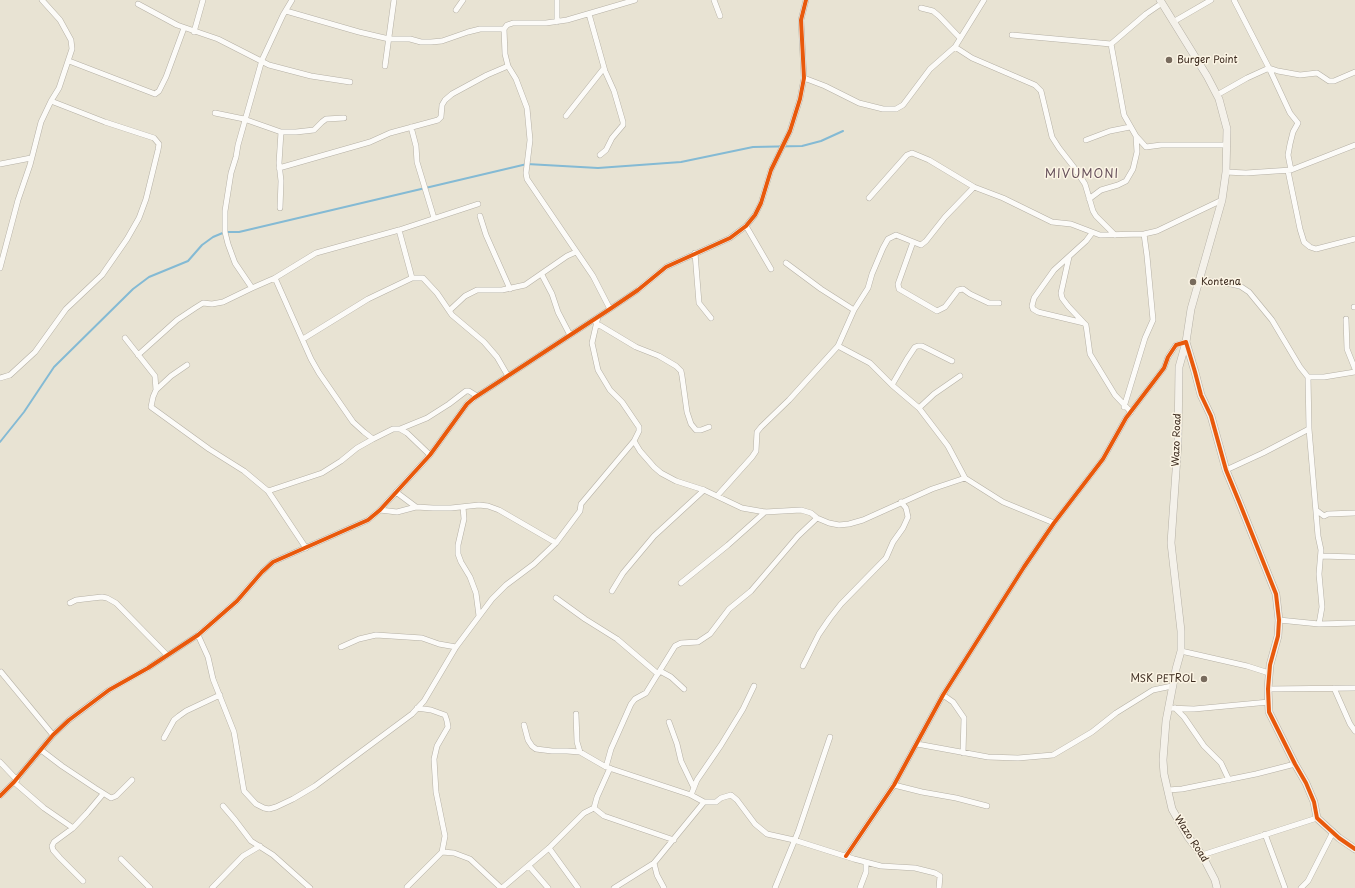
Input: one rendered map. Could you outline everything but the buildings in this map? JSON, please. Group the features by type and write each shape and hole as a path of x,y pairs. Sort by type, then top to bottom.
{"main road":[{"name":"Wazo Road","path":"1161,2 1207,76 1217,95 1227,129 1228,145 1222,200 1192,309 1186,342 1179,367 1178,442 1171,543 1181,631 1181,651 1172,686 1172,708 1163,739 1164,774 1172,808 1188,837 1202,855 1215,880 1217,888"},
{"path":"1186,342 1196,372 1201,395 1211,416 1226,470 1276,594 1280,620 1278,636 1269,673 1268,689 1270,712 1295,764 1306,783 1314,802 1318,818 1339,838 1355,849"}],"street":[{"path":"0,268 41,122 59,88 72,49 72,40 60,20 42,0"},
{"path":"194,32 203,0"},
{"path":"252,288 235,263 225,232 225,211 230,180 244,120 262,60 292,0"},
{"path":"385,66 394,0"},
{"path":"456,10 463,0"},
{"path":"557,22 558,0"},
{"path":"610,309 593,276 527,179 526,173 530,140 527,108 516,79 508,66 505,54 504,29 507,25 513,23 557,22 635,0"},
{"path":"714,0 720,16"},
{"path":"0,796 16,781 53,735 69,720 109,690 198,635 236,601 273,562 368,520 380,510 430,455 467,404 477,396 638,290 666,267 730,238 746,226 755,215 761,203 771,170 790,131 800,99 804,78 801,20 806,0"},
{"path":"804,78 825,86 859,103 883,109 896,109 903,105 930,69 955,47 983,0"},
{"path":"1173,22 1211,0"},
{"path":"1234,0 1290,113 1298,123 1293,132 1288,155 1300,229 1304,242 1310,247 1316,249 1355,240"},
{"path":"1012,35 1111,44 1161,2"},
{"path":"138,4 184,28 218,39 262,60 269,65 311,76 350,82"},
{"path":"921,8 933,11 960,38"},
{"path":"286,10 359,32 389,39 410,39 431,42 442,41 480,29 504,29"},
{"path":"589,14 604,68 614,91 623,122 623,125 612,138 606,150 600,155"},
{"path":"69,61 155,94 159,91 166,77 184,28"},
{"path":"1111,44 1124,115 1136,136 1146,147 1161,145 1228,145"},
{"path":"955,47 972,58 1038,87 1041,91 1052,137 1058,148 1085,184 1096,216 1115,235"},
{"path":"279,168 370,142 390,133 438,120 441,117 442,105 452,94 487,75 508,66"},
{"path":"566,116 604,68"},
{"path":"1217,95 1247,78 1269,68 1278,72 1300,75 1317,73 1329,81 1355,72"},
{"path":"0,378 10,375 35,352 66,309 102,275 127,239 146,198 158,150 158,142 154,138 105,122 51,101"},
{"path":"215,113 244,120 281,132 314,130 326,120 344,118"},
{"path":"411,127 416,146 417,162 434,218"},
{"path":"1086,140 1110,131 1130,127"},
{"path":"280,208 281,181 279,168 279,145 281,132"},
{"path":"1089,199 1101,190 1126,181 1132,169 1137,152 1136,136"},
{"path":"1226,172 1246,173 1290,170 1355,145"},
{"path":"869,198 907,156 912,153 929,160 974,187 1003,198 1052,222 1071,224 1100,235 1144,234 1170,226 1222,200"},
{"path":"0,164 31,158"},
{"path":"717,496 756,451 757,432 761,427 789,400 838,346 854,310 868,288 883,248 888,239 896,235 921,245 974,187"},
{"path":"138,355 177,320 203,303 212,304 223,302 275,278 316,253 399,230 478,204"},
{"path":"480,216 486,235 510,289"},
{"path":"746,226 771,269"},
{"path":"399,230 412,278"},
{"path":"1083,322 1038,312 1033,309 1032,306 1034,298 1058,266 1086,241 1092,233"},
{"path":"1124,407 1145,338 1153,320 1144,234"},
{"path":"913,242 898,284 899,289 937,311 945,307 958,290 963,289 986,301 999,303"},
{"path":"450,310 465,296 477,290 510,289 525,285 542,275 567,256 576,252"},
{"path":"696,254 699,303 711,318"},
{"path":"1069,257 1061,293 1062,298 1086,325 1090,354 1106,382 1124,407 1131,412"},
{"path":"786,263 821,289 854,310"},
{"path":"542,275 570,335"},
{"path":"275,278 311,359 319,373 353,422 373,439"},
{"path":"302,339 368,299 412,278 423,278 438,293 458,321 484,342 497,357 508,376"},
{"path":"1200,280 1222,282 1240,286 1249,292 1272,320 1308,378 1309,429 1320,556 1319,574 1322,607 1319,624"},
{"path":"198,635 208,657 213,679 234,732 244,791 256,804 264,808 269,809 292,799 315,786 412,714 424,701 456,647 479,616 506,585 534,564 556,543 580,511 581,504 634,441 639,431 639,427 622,402 610,390 598,370 592,343 598,317"},
{"path":"1308,378 1324,377 1355,371 1347,349 1346,319"},
{"path":"596,323 636,346 659,356 676,366 681,371 687,412 691,424 696,430 702,430 709,427"},
{"path":"125,338 154,373 156,390 151,407 209,449 244,471 268,491 306,548"},
{"path":"846,856 894,785 943,695 1019,574 1054,523 1103,459 1131,412 1164,368 1168,357 1176,345 1186,342"},
{"path":"838,346 870,363 892,385 919,408 948,446 966,478 1004,502 1054,523"},
{"path":"892,385 915,347 922,346 952,361"},
{"path":"156,390 171,376 187,365"},
{"path":"919,408 934,394 960,376"},
{"path":"268,491 322,473 357,448 393,429 400,429 427,418 466,391 469,391 477,396"},
{"path":"400,429 407,433 430,455"},
{"path":"1226,470 1309,429"},
{"path":"634,441 647,460 661,473 676,481 704,490 742,508 765,512 801,510 811,513 817,518 839,525 863,520 932,489 966,478"},
{"path":"612,590 623,572 654,536 704,490"},
{"path":"396,492 416,507"},
{"path":"803,666 819,634 830,618 841,604 886,558 908,517 906,508 901,502"},
{"path":"380,510 397,512 416,507 433,508 479,505 499,510 556,543"},
{"path":"463,507 464,519 458,545 458,554 470,577 476,593 479,616"},
{"path":"1316,510 1324,516 1328,514 1355,513"},
{"path":"681,584 765,512"},
{"path":"442,852 454,853 470,859 502,888 529,866 584,813 594,808 608,767 611,749 631,704 635,699 646,693 675,646 681,643 698,642 710,634 729,609 751,591 798,536 817,518"},
{"path":"1320,556 1355,557"},
{"path":"70,603 76,600 102,596 107,598 116,603 167,655"},
{"path":"556,598 585,619 617,639 659,672 671,677 684,689"},
{"path":"1280,620 1319,624 1355,623"},
{"path":"341,647 359,639 376,635 422,638 439,644 456,647"},
{"path":"1181,651 1247,666 1269,673"},
{"path":"1,672 53,735"},
{"path":"691,795 698,780 716,755 743,709 754,686"},
{"path":"917,744 988,757 1018,758 1053,755 1092,732 1116,713 1153,690 1172,686"},
{"path":"1334,688 1355,732"},
{"path":"1268,689 1355,688"},
{"path":"164,738 174,720 179,716 186,711 220,695"},
{"path":"943,695 953,702 964,718 964,753"},
{"path":"1172,708 1194,709 1269,702"},
{"path":"407,887 442,852 445,836 436,792 434,759 437,746 448,726 448,721 445,716 431,710 417,708"},
{"path":"1172,708 1184,717 1204,746 1221,763 1229,780"},
{"path":"576,714 577,742 580,752"},
{"path":"669,722 681,761 694,788"},
{"path":"524,725 528,740 536,749 580,752 608,767 691,795 704,802 716,802 731,795 737,800 755,824 767,834 794,840 881,866 914,868 936,873 940,876 939,888"},
{"path":"776,888 798,832 830,737"},
{"path":"41,750 62,766 111,798 116,796 132,780"},
{"path":"0,762 16,781 44,808 73,828"},
{"path":"1168,790 1182,790 1295,764"},
{"path":"894,785 987,806"},
{"path":"83,881 60,858 53,850 52,846 54,842 73,828 103,794"},
{"path":"614,888 654,863 704,802"},
{"path":"223,806 251,841 268,851 310,888"},
{"path":"594,808 604,816 674,840"},
{"path":"1202,855 1318,818"},
{"path":"1301,888 1308,881 1333,832"},
{"path":"1264,834 1285,888"},
{"path":"212,888 243,856 260,846"},
{"path":"549,848 578,888"},
{"path":"122,859 150,888"},
{"path":"860,888 866,872 866,862"},
{"path":"654,863 657,875 664,888"},
{"path":"529,866 548,888"}],"waterway":[{"path":"0,442 24,412 54,367 133,289 149,277 188,261 202,245 213,237 225,232 239,232 527,164 598,168 681,162 753,147 802,146 821,141 843,131"}],"cycle path":[{"path":"0,796 14,782 53,735 69,720 109,690 148,668 198,635 237,601 262,572 273,562 368,520 380,510 430,455 467,404 474,398 638,290 666,267 730,238 746,226 755,215 761,203 771,170 790,131 800,99 804,78 801,20 806,0"},
{"path":"846,856 894,785 943,695 1024,567 1054,523 1103,459 1126,418 1164,368 1168,357 1176,345 1186,342 1201,395 1211,416 1226,470 1276,594 1279,620 1278,636 1270,665 1268,689 1269,712 1306,783 1314,802 1317,818 1339,838 1355,849"}],"place":[{"name":"Burger Point","path":"1169,60"},
{"name":"Kontena","path":"1193,282"},
{"name":"MSK PETROL","path":"1204,679"}],"district":[{"name":"MIVUMONI","path":"1082,175"}]}
